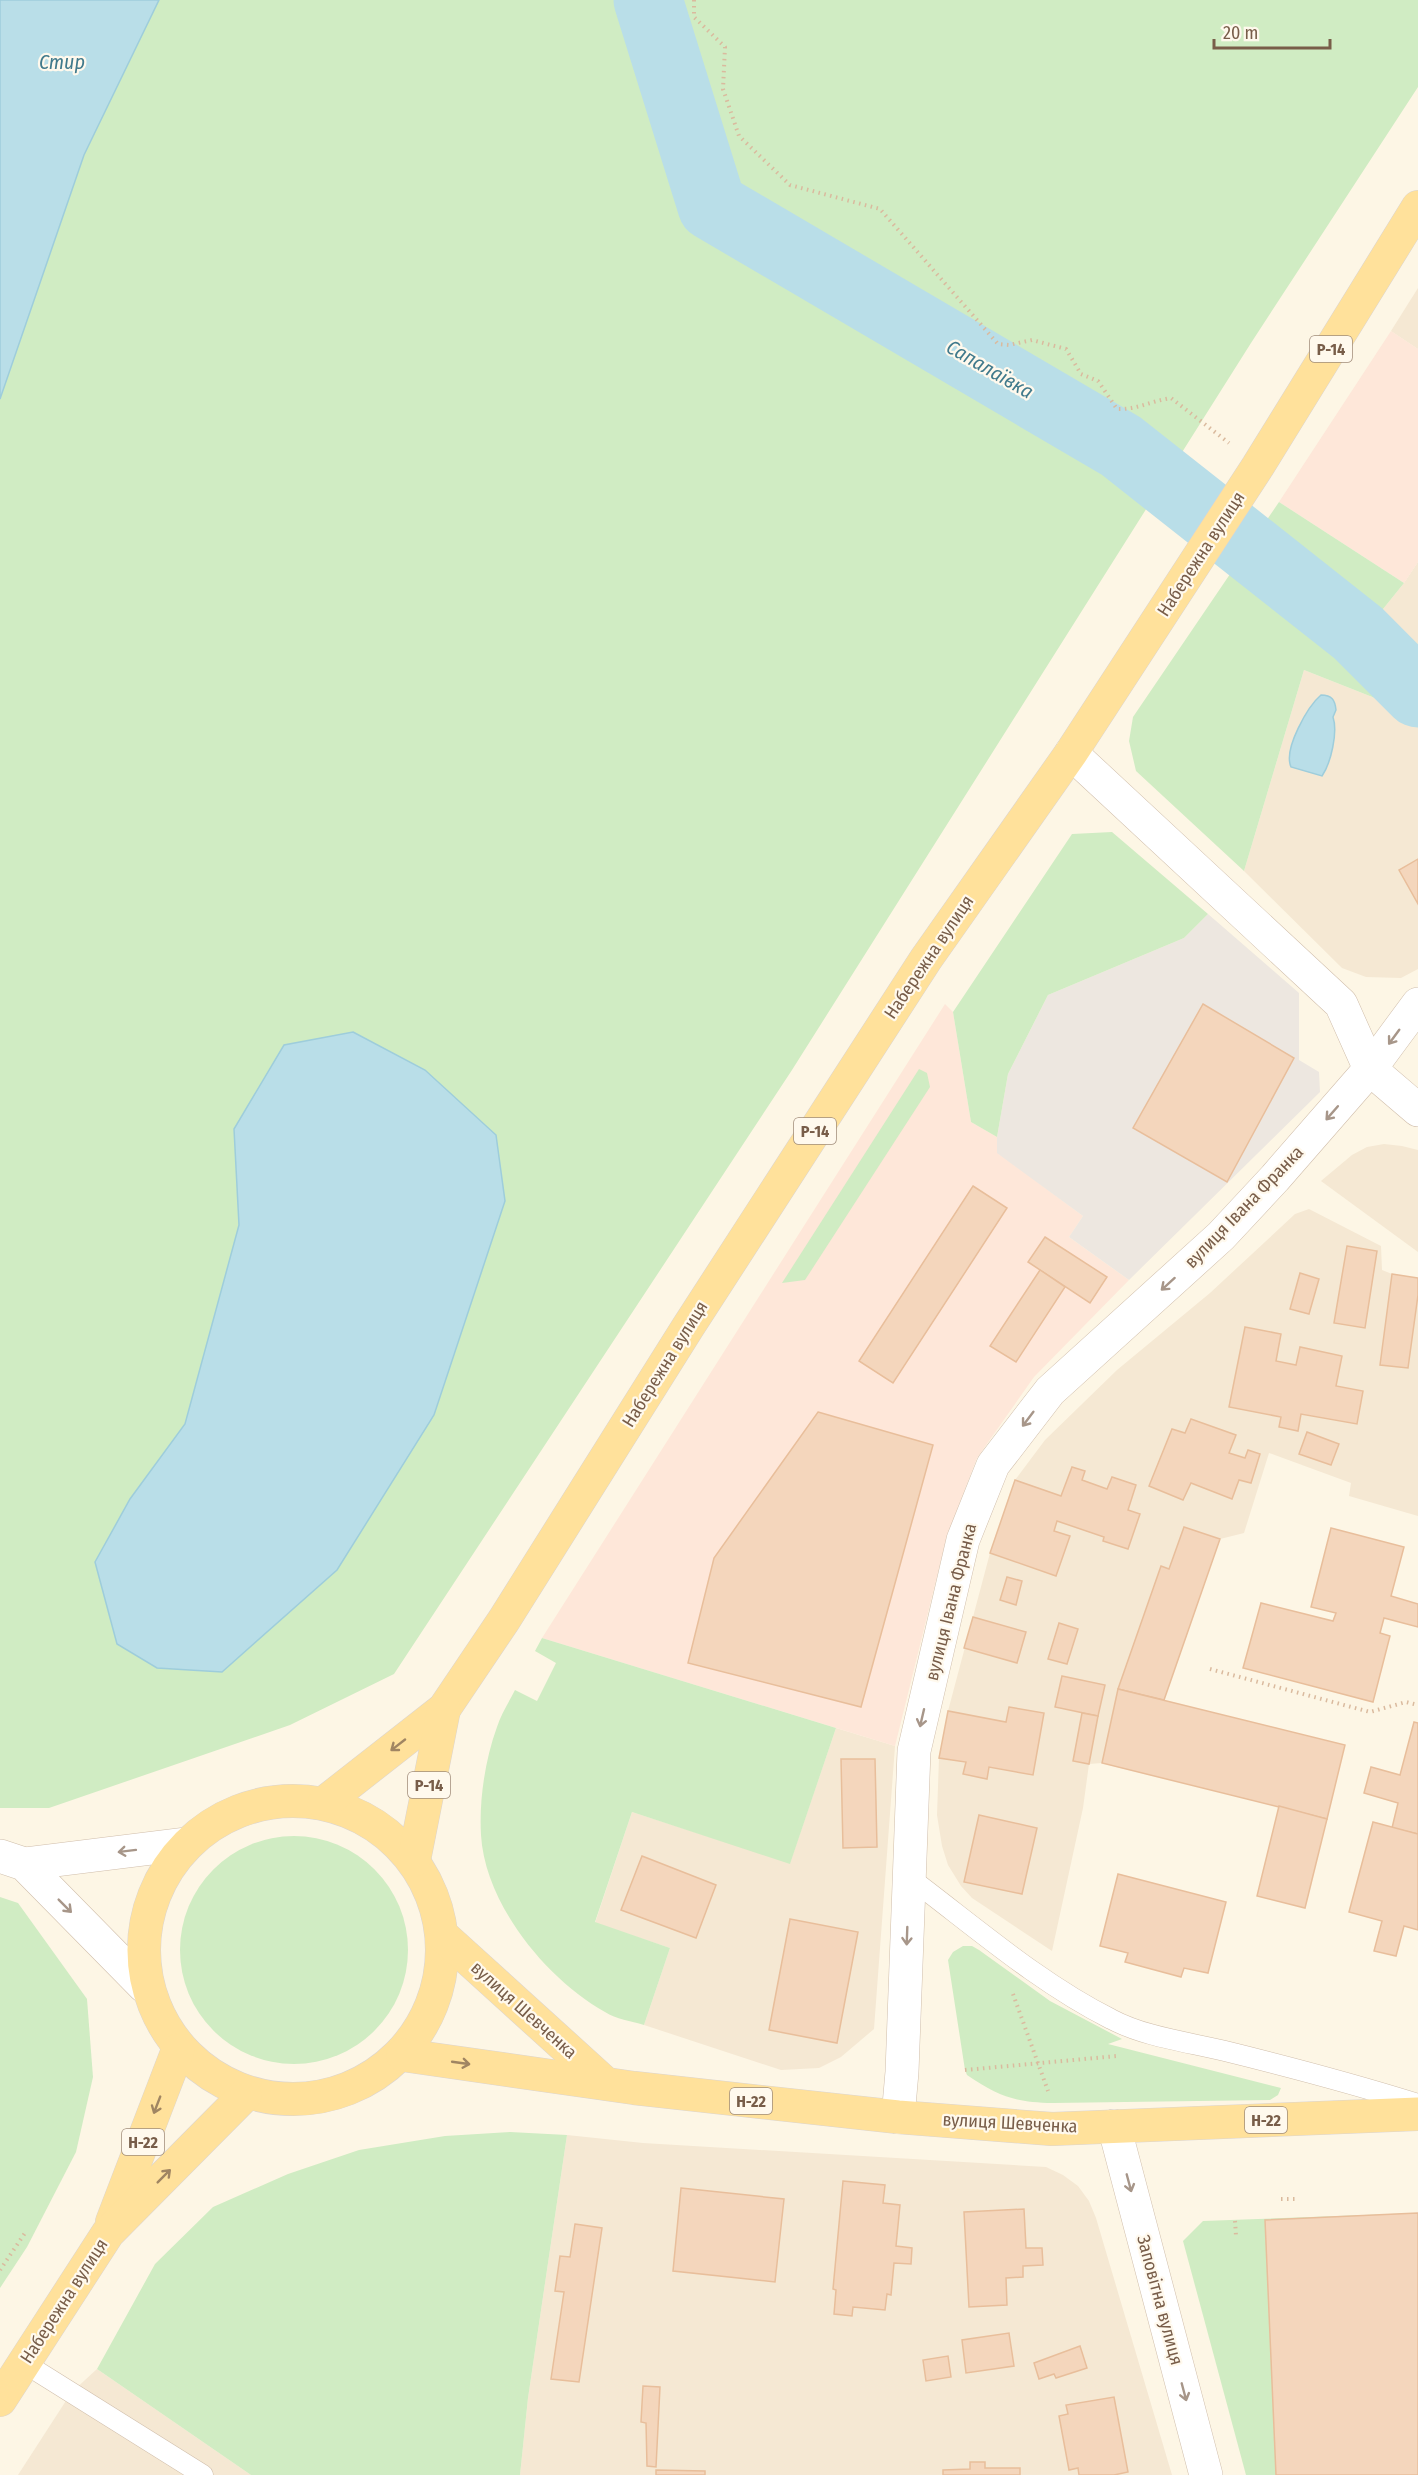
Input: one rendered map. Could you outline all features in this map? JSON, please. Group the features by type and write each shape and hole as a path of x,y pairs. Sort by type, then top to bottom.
{"main road":[{"name":"Набережна вулиця","path":"324,1803 444,1709 504,1620 688,1327 926,959 1071,753 1250,478 1418,207"},
{"name":"Набережна вулиця","path":"414,1860 444,1709"},
{"path":"324,1803 375,1823 414,1860 443,1936 436,2000 403,2055 330,2097 245,2095 178,2050 144,1986 146,1910 185,1844 249,1806 324,1803"},
{"name":"вулиця Шевченка","path":"443,1936 605,2083"},
{"name":"Набережна вулиця","path":"108,2233 178,2050"},
{"name":"вулиця Шевченка","path":"403,2055 605,2083 898,2116 1052,2129 1418,2114"},
{"name":"Набережна вулиця","path":"0,2400 108,2233 245,2095"}],"street":[{"path":"1071,753 1341,1004 1370,1069 1418,1110"},
{"name":"вулиця Івана Франка","path":"898,2116 902,2072 914,1750 963,1540 993,1465 1050,1391 1221,1236 1275,1178 1370,1069 1418,1004"},
{"path":"12,1860 185,1844"},
{"path":"12,1860 144,1986"},
{"name":"Заповітна вулиця","path":"1114,2126 1206,2475"}],"lane":[{"path":"910,1878 1028,1966 1112,2020 1142,2031 1329,2077 1418,2104"},
{"path":"24,2363 203,2475"}],"path":[{"path":"694,0 694,17 725,47 723,89 739,135 790,185 880,209 998,344 1009,345 1032,340 1066,349 1081,374 1098,381 1117,409 1135,410 1151,401 1171,398 1250,478"},
{"path":"1210,1669 1370,1712 1406,1702 1418,1705"},
{"path":"1010,1987 1049,2093"},
{"path":"965,2070 1119,2056"},
{"path":"1281,2199 1299,2199"},
{"path":"1235,2221 1236,2236"},
{"path":"0,2270 25,2233"}],"shaded area":[{"path":"1418,288 1418,349 1391,331"},
{"path":"1391,331 1418,349 1418,562 1404,583 1279,502"},
{"path":"1418,562 1418,649 1379,614"},
{"path":"1304,670 1390,704 1418,726 1418,969 1401,978 1366,977 1342,968 1244,871"},
{"path":"1208,914 1299,993 1299,1060 1319,1072 1320,1092 1129,1280 1069,1237 1083,1216 997,1153 997,1137 1008,1074 1048,995 1184,938"},
{"path":"945,1004 953,1012 971,1122 997,1137 998,1153 1083,1216 1069,1237 1129,1280 1034,1377 977,1458 947,1536 895,1746 542,1638"},
{"path":"1384,1144 1418,1150 1418,1252 1321,1181 1352,1155 1367,1147"},
{"path":"1309,1209 1381,1246 1382,1270 1418,1278 1418,1516 1349,1496 1351,1483 1269,1453 1244,1533 1220,1539 1184,1527 1169,1569 1161,1566 1118,1689 1102,1763 1089,1764 1083,1808 1052,1951 972,1898 961,1886 948,1865 937,1815 939,1758 948,1711 990,1553 1015,1480 1045,1440 1117,1370 1210,1293 1295,1214"},
{"path":"836,1728 895,1746 874,2029 841,2057 819,2068 781,2070 644,2025 670,1948 595,1923 632,1812 790,1863"},
{"path":"567,2135 643,2143 1046,2167 1063,2175 1078,2186 1089,2201 1096,2218 1172,2475 520,2475 528,2398"},
{"path":"97,2369 251,2475 18,2475 71,2393"}],"green space":[{"path":"159,0 1418,0 1418,87 1251,343 792,1070 394,1674 290,1725 49,1808 0,1808 0,399 84,155"},
{"path":"1279,502 1404,583 1379,614 1418,649 1418,726 1390,704 1304,670 1244,871 1136,771 1129,741 1133,717"},
{"path":"1112,832 1208,914 1184,938 1048,995 1008,1074 997,1137 971,1122 953,1012 1072,834"},
{"path":"919,1069 927,1073 930,1087 805,1280 782,1283"},
{"path":"542,1638 836,1728 790,1864 632,1812 595,1922 670,1948 644,2025 605,2012 583,1998 541,1960 506,1913 485,1861 481,1835 481,1808 489,1753 499,1722 515,1690 537,1701 556,1663 535,1651"},
{"path":"294,1836 316,1838 338,1845 357,1855 375,1869 389,1887 399,1906 406,1928 408,1950 406,1972 399,1994 389,2013 375,2031 357,2045 338,2055 316,2062 294,2064 272,2062 250,2055 231,2045 213,2031 199,2013 189,1994 182,1972 180,1950 182,1928 189,1906 199,1887 213,1869 231,1855 250,1845 272,1838"},
{"path":"0,1897 18,1903 87,1999 93,2077 76,2152 27,2247 0,2288"},
{"path":"963,1946 972,1946 979,1950 1050,2001 1122,2039 1108,2044 1281,2088 1278,2095 1270,2100 1053,2103 1017,2100 989,2089 967,2075 965,2070 948,1960 953,1952"},
{"path":"510,2132 567,2135 528,2398 520,2475 251,2475 97,2369 155,2264 213,2207 288,2174 359,2150 445,2136"},
{"path":"1418,2213 1418,2475 1246,2475 1183,2241 1203,2221"}],"water":[{"name":"Стир","path":"0,0 159,0 84,155 0,399"},
{"path":"1321,695 1332,699 1336,710 1333,717 1335,731 1333,747 1322,776 1291,767 1289,759 1298,728"},
{"path":"353,1032 425,1070 496,1135 505,1201 434,1415 337,1570 222,1672 157,1668 117,1644 95,1562 130,1499 185,1424 239,1225 234,1129 284,1045"}],"building":[{"path":"1418,859 1418,904 1399,870"},
{"path":"1203,1004 1294,1058 1227,1182 1133,1128"},
{"path":"973,1186 1007,1208 893,1383 859,1361"},
{"path":"1045,1237 1107,1277 1090,1303 1028,1262"},
{"path":"1347,1246 1377,1251 1365,1328 1334,1323"},
{"path":"1040,1270 1065,1287 1016,1362 990,1346"},
{"path":"1300,1273 1319,1279 1309,1314 1290,1309"},
{"path":"1392,1274 1418,1278 1418,1295 1408,1368 1380,1365"},
{"path":"1245,1327 1281,1334 1276,1361 1296,1365 1300,1347 1342,1356 1336,1386 1363,1391 1357,1424 1301,1414 1298,1431 1279,1427 1281,1417 1229,1407"},
{"path":"818,1412 933,1445 861,1707 688,1663 714,1558"},
{"path":"1191,1419 1236,1435 1229,1453 1245,1458 1248,1450 1260,1454 1251,1483 1239,1480 1232,1499 1191,1483 1183,1500 1149,1486 1172,1429 1185,1433"},
{"path":"1307,1432 1339,1444 1331,1465 1299,1454"},
{"path":"1072,1467 1085,1471 1082,1480 1107,1489 1112,1477 1136,1485 1128,1510 1140,1514 1128,1549 1103,1541 1104,1537 1057,1521 1054,1531 1070,1536 1056,1576 990,1553 1015,1480 1061,1496"},
{"path":"1184,1527 1220,1539 1164,1700 1118,1689 1161,1566 1169,1569"},
{"path":"1331,1528 1404,1547 1391,1596 1418,1604 1418,1627 1384,1618 1380,1633 1390,1636 1373,1702 1243,1668 1261,1603 1333,1621 1336,1613 1311,1607"},
{"path":"1007,1577 1022,1581 1016,1605 1000,1600"},
{"path":"973,1617 1026,1632 1017,1663 964,1648"},
{"path":"1059,1623 1078,1629 1067,1664 1048,1659"},
{"path":"1062,1676 1105,1685 1098,1716 1055,1707"},
{"path":"1118,1689 1345,1745 1327,1819 1102,1763"},
{"path":"1009,1707 1044,1713 1033,1775 989,1767 987,1779 963,1774 966,1762 939,1758 948,1711 1006,1722"},
{"path":"1082,1713 1098,1716 1089,1764 1073,1761"},
{"path":"1414,1722 1418,1723 1418,1834 1392,1828 1398,1803 1364,1793 1371,1767 1400,1775"},
{"path":"841,1759 875,1759 877,1847 843,1848"},
{"path":"1279,1806 1327,1819 1305,1908 1257,1896"},
{"path":"979,1815 1037,1828 1022,1894 964,1882"},
{"path":"1373,1822 1418,1834 1418,1930 1404,1926 1396,1956 1374,1951 1382,1921 1349,1912"},
{"path":"642,1856 716,1885 696,1938 621,1910"},
{"path":"1118,1874 1226,1902 1208,1973 1184,1968 1181,1977 1125,1962 1128,1953 1100,1946"},
{"path":"790,1919 858,1932 837,2043 769,2030"},
{"path":"843,2181 885,2185 883,2203 900,2205 896,2246 912,2248 911,2264 894,2263 891,2295 887,2294 885,2310 853,2307 852,2316 834,2314 836,2290 833,2289"},
{"path":"681,2188 784,2199 775,2282 673,2271"},
{"path":"1024,2209 1026,2248 1042,2248 1043,2265 1023,2266 1023,2277 1006,2278 1007,2305 969,2307 964,2212"},
{"path":"1418,2213 1418,2475 1276,2475 1265,2220"},
{"path":"575,2224 602,2228 579,2382 551,2379 564,2292 555,2291 560,2256 570,2257"},
{"path":"1009,2333 1014,2366 966,2373 962,2340"},
{"path":"1080,2346 1087,2368 1056,2378 1054,2374 1039,2379 1034,2363"},
{"path":"948,2356 951,2377 926,2381 923,2360"},
{"path":"643,2386 660,2387 656,2467 647,2466 646,2423 641,2422"},
{"path":"1114,2397 1128,2472 1114,2475 1079,2475 1078,2468 1069,2470 1059,2416 1068,2414 1066,2405"},
{"path":"970,2462 985,2462 985,2468 1020,2468 1020,2475 943,2475 943,2470 970,2469"},
{"path":"656,2470 705,2471 705,2475 656,2475"}],"waterway":[{"name":"Сапалаївка","path":"648,0 712,206 1121,446 1358,633 1418,693"}]}
